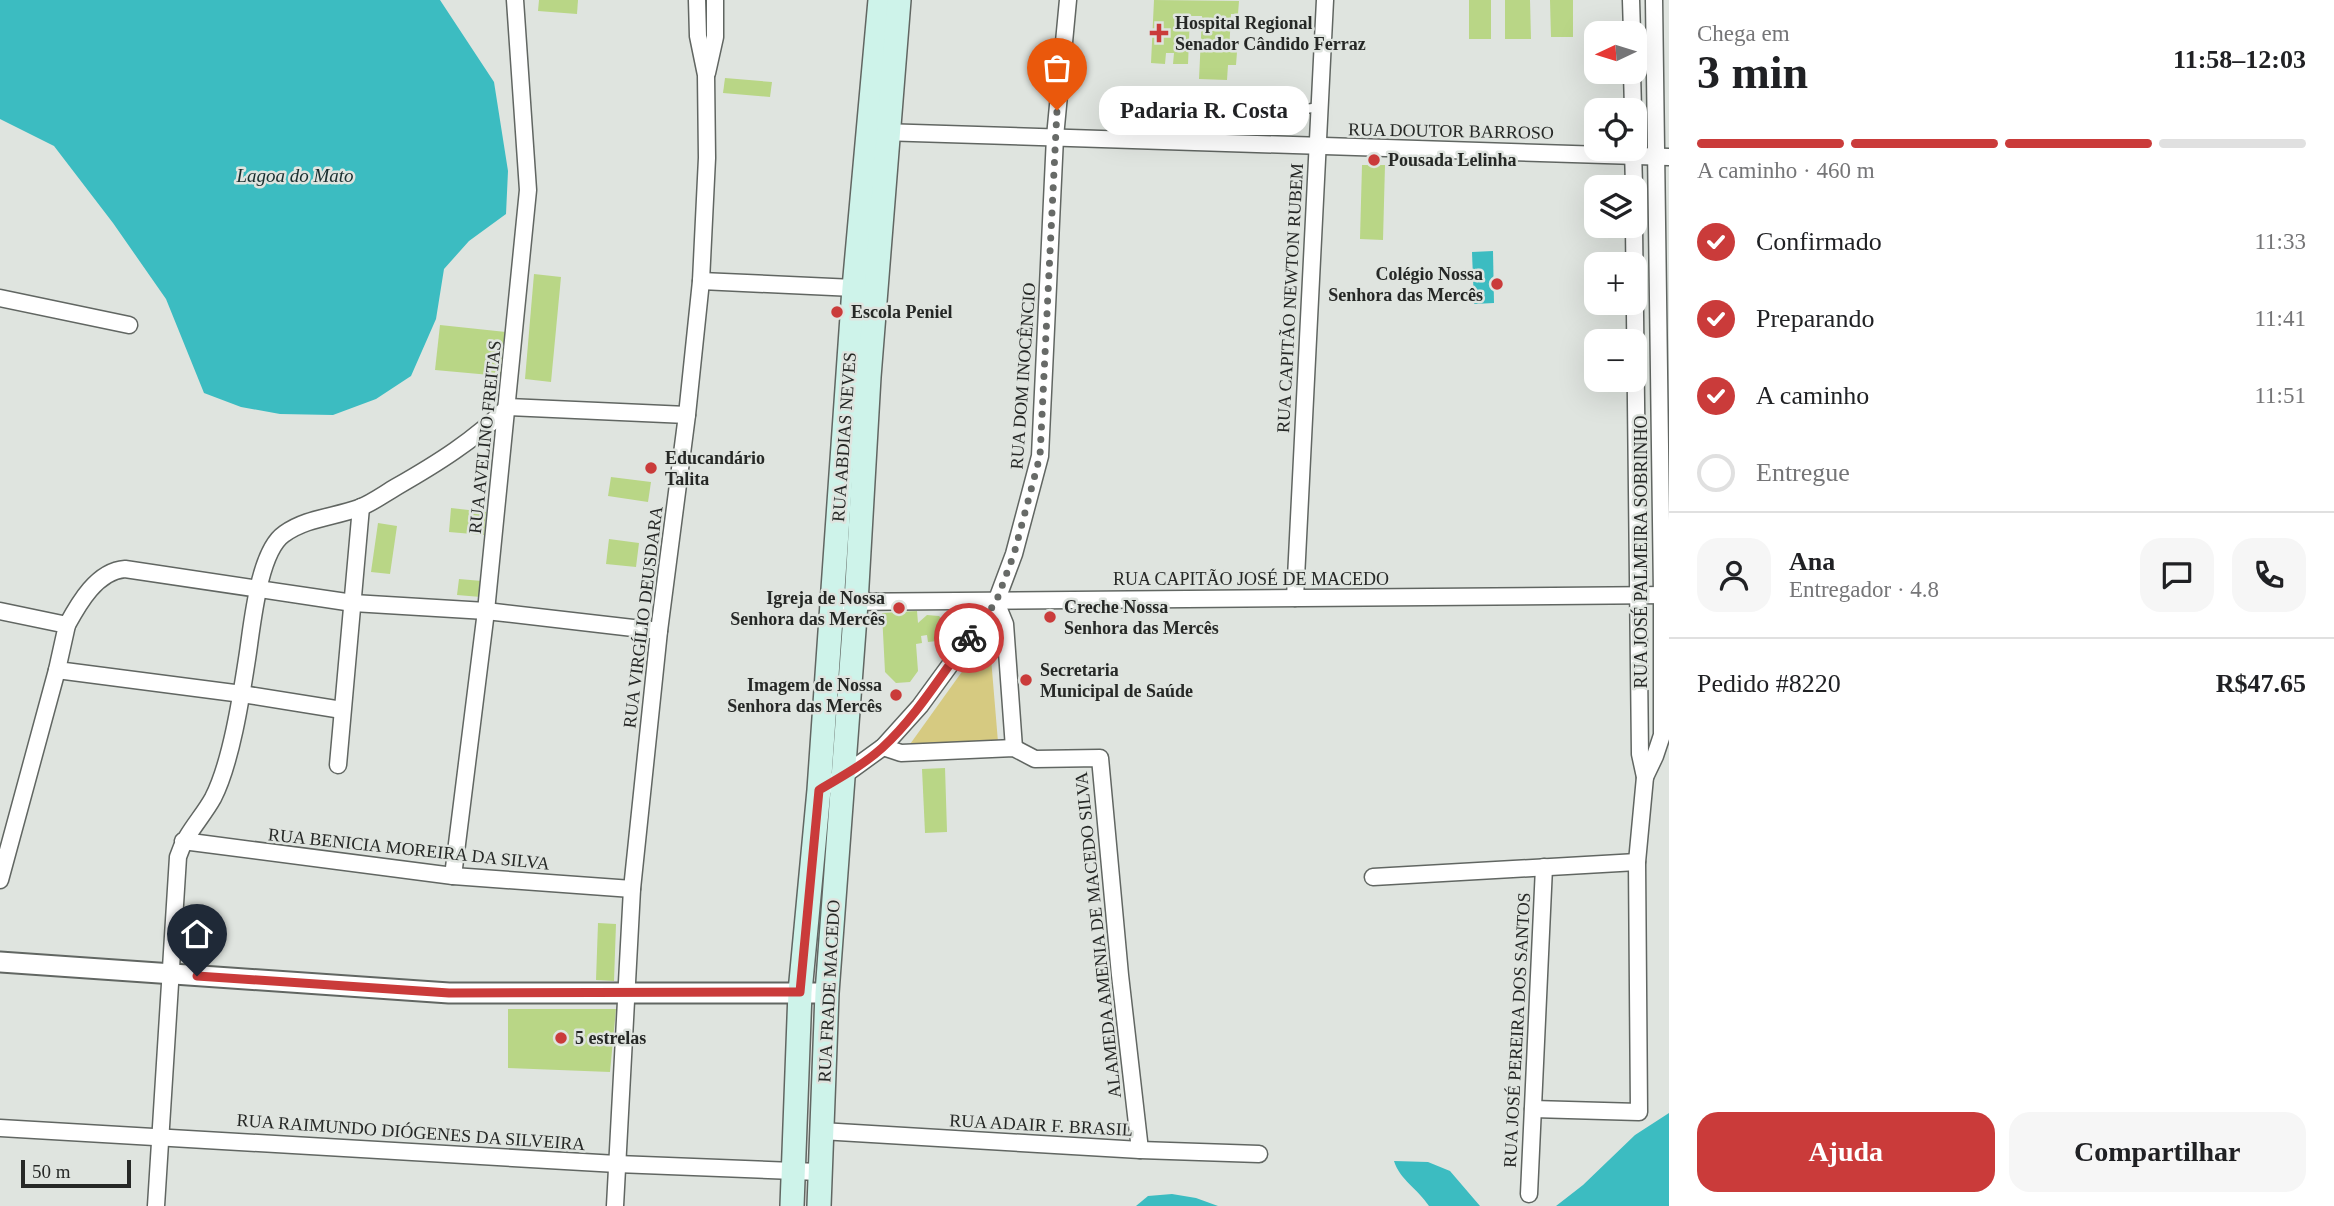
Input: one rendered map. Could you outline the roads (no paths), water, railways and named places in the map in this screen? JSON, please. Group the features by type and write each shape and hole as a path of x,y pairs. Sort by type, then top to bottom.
{"main road":[{"name":"RUA ABDIAS NEVES","path":"880,0 885,61"},
{"name":"RUA ABDIAS NEVES","path":"843,776 845,603 859,376 885,61 899,0"},
{"name":"RUA ABDIAS NEVES","path":"859,376 854,288 879,132"},
{"name":"RUA ABDIAS NEVES","path":"819,790 845,603"},
{"name":"RUA FRADE MACEDO","path":"819,1206 827,993 843,776"},
{"name":"RUA FRADE MACEDO","path":"792,1206 800,992 819,790"}],"street":[{"name":"RUA AVELINO FREITAS","path":"453,876 486,611 528,190 515,0"},
{"name":"RUA VIRGÍLIO DEUSDARA","path":"615,1206 632,889 659,631 701,281 707,158 706,75 698,36 697,0"},
{"name":"RUA VIRGÍLIO DEUSDARA","path":"706,75 714,45 715,0"},
{"name":"RUA DOM INOCÊNCIO","path":"819,790 883,747 920,706 996,602 1018,542 1040,456 1055,138 1068,0"},
{"name":"RUA CAPITÃO NEWTON RUBEM","path":"1295,598 1325,0"},
{"path":"1631,0 1632,21"},
{"name":"RUA JOSÉ PALMEIRA SOBRINHO","path":"1645,778 1656,756 1662,735 1665,595 1660,424 1663,156 1654,0"},
{"name":"RUA DOUTOR BARROSO","path":"879,132 1317,147 1584,151"},
{"name":"RUA JOSÉ PALMEIRA SOBRINHO","path":"1533,1109 1639,1112 1637,862 1645,778 1640,754 1634,238"},
{"path":"701,281 854,288"},
{"path":"0,298 129,325"},
{"path":"156,1206 178,856 183,841 213,798 222,775 242,694 258,590 273,544 284,534 307,522 361,507 431,468 470,442 508,407 687,415"},
{"path":"1637,424 1660,424"},
{"path":"338,765 361,507"},
{"path":"0,880 67,625 76,609 108,573 120,569 353,603 486,611 659,631"},
{"name":"RUA CAPITÃO JOSÉ DE MACEDO","path":"845,603 1665,595"},
{"path":"883,747 901,753 1014,748 1005,624 996,602"},
{"path":"0,611 67,625"},
{"path":"57,670 342,710"},
{"name":"ALAMEDA AMENIA DE MACEDO SILVA","path":"1014,748 1035,759 1100,758 1120,975 1140,1150"},
{"name":"RUA BENICIA MOREIRA DA SILVA","path":"183,841 453,876 632,889"},
{"path":"1373,877 1637,862"},
{"name":"RUA JOSÉ PEREIRA DOS SANTOS","path":"1529,1194 1544,867"},
{"path":"0,962 449,993 827,993"},
{"name":"RUA RAIMUNDO DIÓGENES DA SILVEIRA","path":"0,1128 617,1164 819,1172"},
{"name":"RUA ADAIR F. BRASIL","path":"821,1131 1140,1150 1259,1154"}],"lane":[{"path":"1107,113 1274,117 1319,107"}],"water":[{"name":"Lagoa do Mato","path":"0,0 440,0 494,82 508,171 506,214 469,241 444,269 436,319 411,376 376,399 333,415 280,414 241,407 204,393 166,299 113,223 54,146 0,119"},
{"path":"1493,251 1494,303 1474,304 1472,252"},
{"path":"1669,1113 1669,1206 1556,1206 1583,1185 1635,1135"},
{"path":"1394,1161 1428,1162 1450,1171 1480,1206 1429,1206 1400,1174"},
{"path":"1172,1194 1196,1198 1218,1206 1136,1206 1148,1196"}],"place":[{"name":"Hospital Regional Senador Cândido Ferraz","path":"1159,33"},
{"name":"Padaria R. Costa","path":"1057,110"},
{"name":"Pousada Lelinha","path":"1374,160"},
{"name":"Colégio Nossa Senhora das Mercês","path":"1497,284"},
{"name":"Escola Peniel","path":"837,312"},
{"name":"Educandário Talita","path":"651,468"},
{"name":"Igreja de Nossa Senhora das Mercês","path":"899,608"},
{"name":"Creche Nossa Senhora das Mercês","path":"1050,617"},
{"name":"Secretaria Municipal de Saúde","path":"1026,680"},
{"name":"Imagem de Nossa Senhora das Mercês","path":"896,695"},
{"name":"5 estrelas","path":"561,1038"}]}
